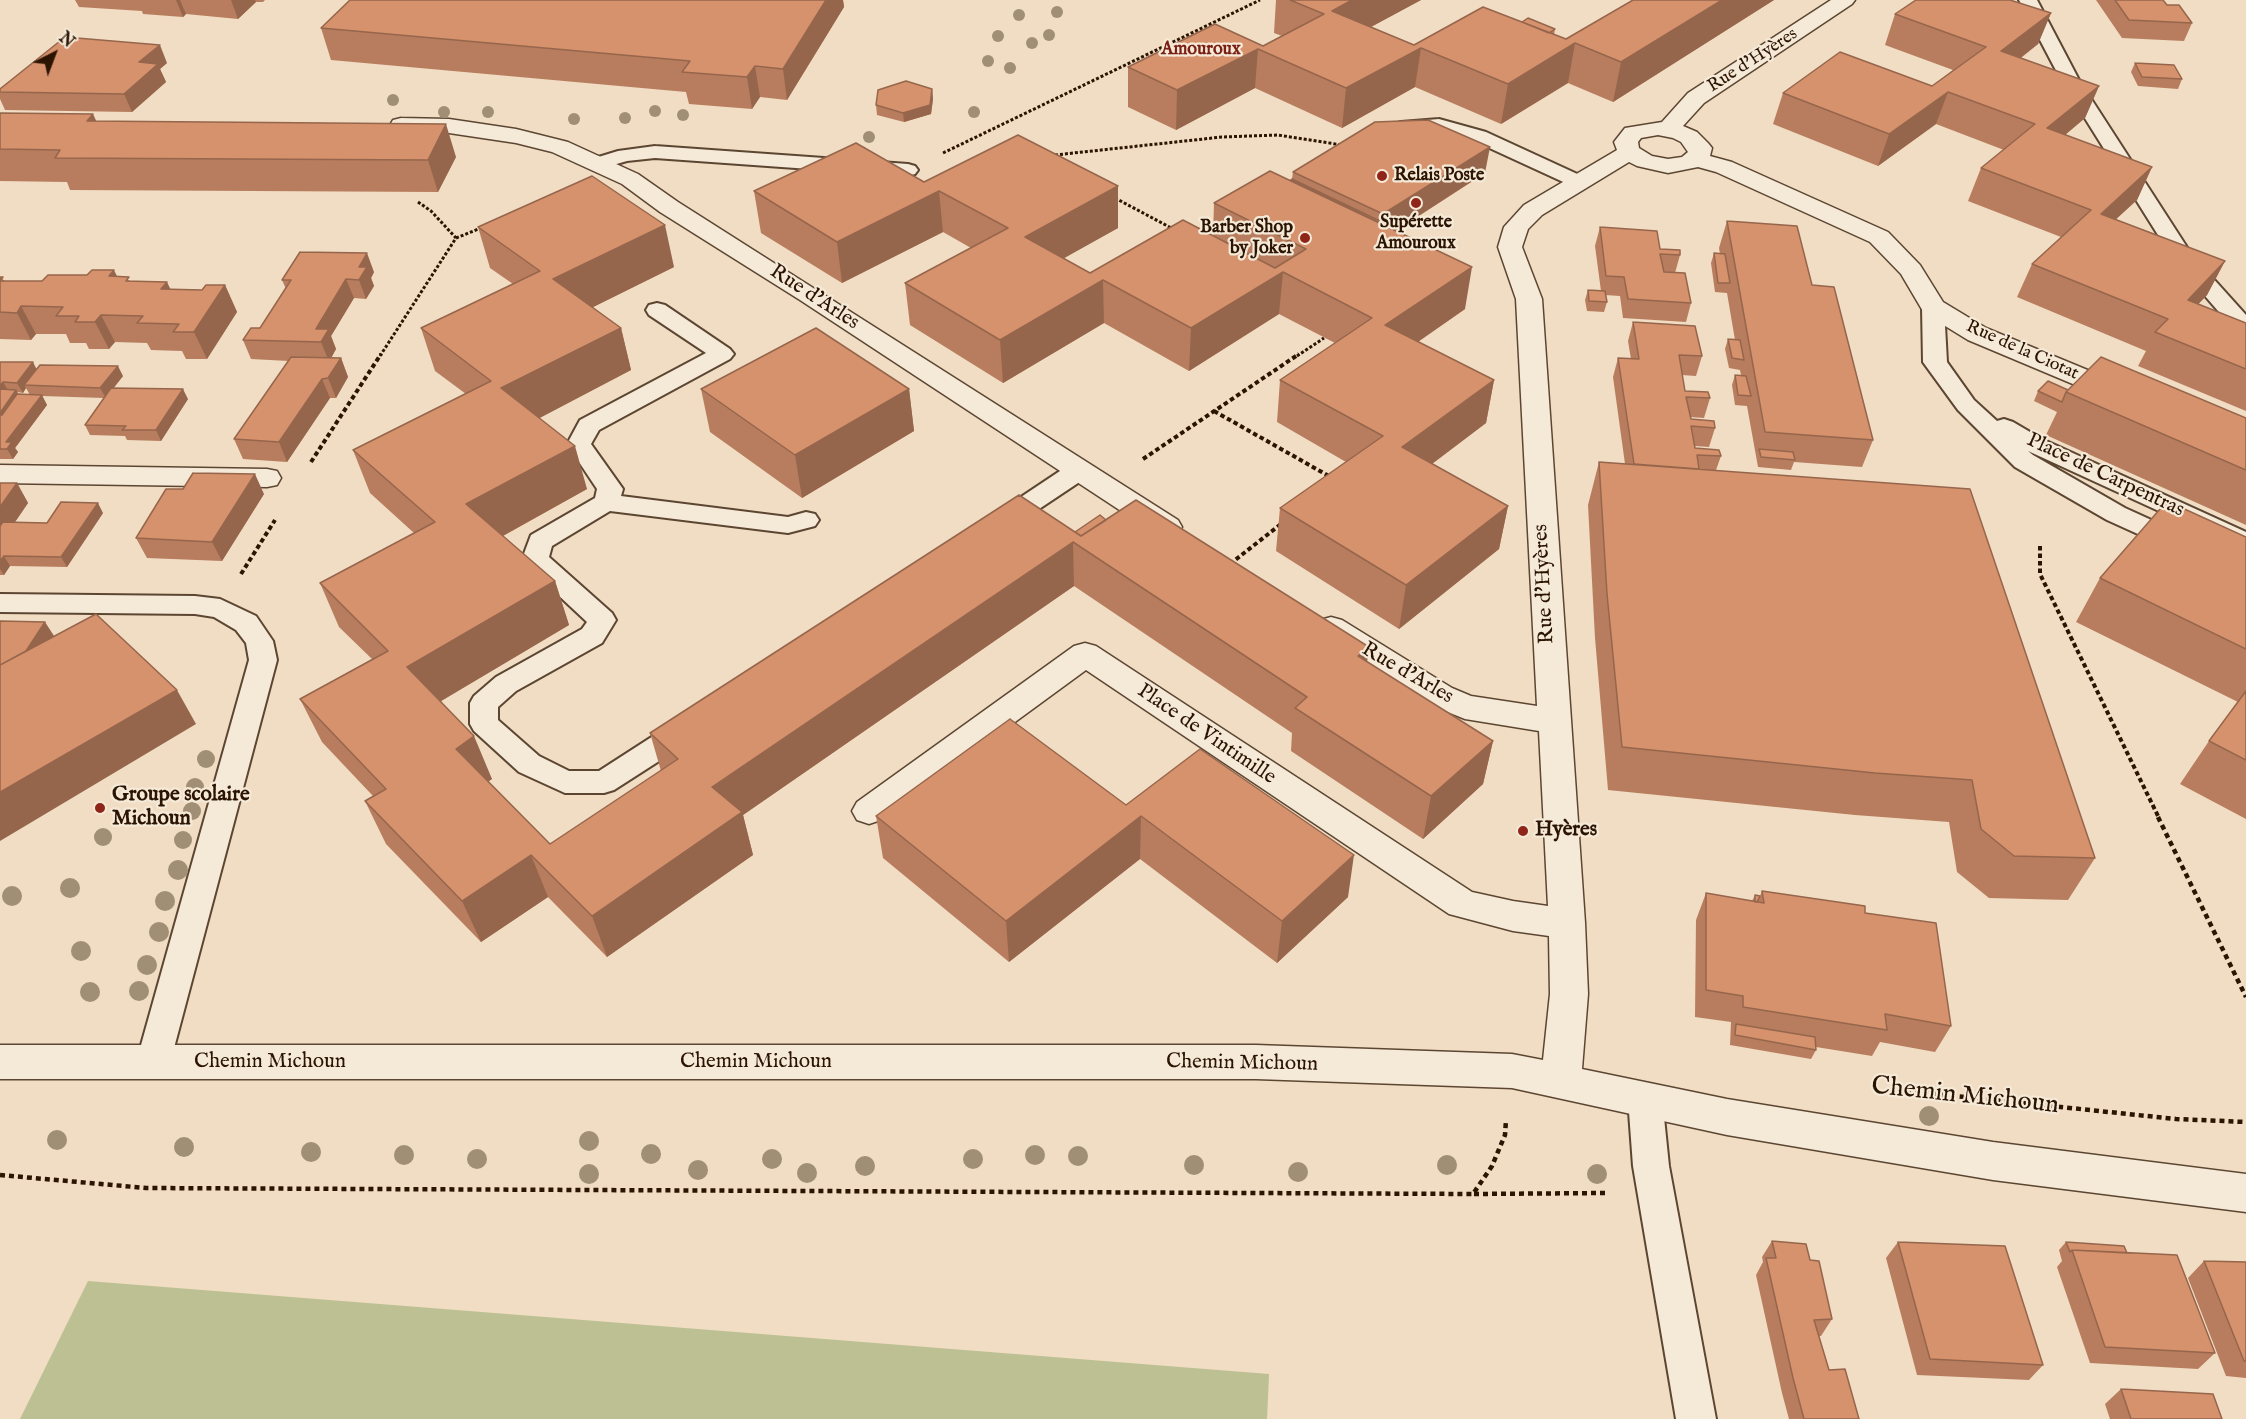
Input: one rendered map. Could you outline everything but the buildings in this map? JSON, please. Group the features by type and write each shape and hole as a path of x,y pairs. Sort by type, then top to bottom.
{"street":[{"name":"Rue d'Hyères","path":"1668,129 1696,98 1845,0"},
{"name":"Rue d'Arles","path":"378,125 449,126 516,136 560,147 630,179 669,207 809,294 1101,486 1229,564"},
{"path":"1648,129 1668,129 1680,132 1696,142 1700,148 1700,154 1696,159 1679,165 1656,165 1629,152 1626,142 1633,133 1648,129"},
{"name":"Rue d'Hyères","path":"1561,1080 1569,994 1567,923 1529,299 1510,247 1516,227 1533,210 1629,152"},
{"name":"Rue de la Ciotat","path":"1696,159 1724,167 1879,237 1911,270 1933,307 1977,334 2139,401"},
{"path":"0,474 267,478"},
{"name":"Rue d'Arles","path":"1310,615 1440,696 1465,707 1554,720"},
{"name":"Place de Vintimille","path":"869,812 1085,654 1462,904 1513,916 1567,923"},
{"name":"Chemin Michoun","path":"0,1062 1256,1062 1512,1071 1727,1117 1982,1159 2246,1193"}],"lane":[{"path":"2028,0 2070,80 2184,259 2246,329"},
{"path":"1349,147 1400,128 1439,125 1479,136 1579,182"},
{"path":"599,164 625,154 655,152 908,170"},
{"name":"Place de Carpentras","path":"1933,307 1935,362 1966,405 2024,461 2116,514 2246,574"},
{"path":"606,502 610,489 579,444 589,425 722,354 657,310"},
{"name":"Place de Carpentras","path":"1966,405 2033,444 2246,542"},
{"path":"979,536 1078,471"},
{"path":"713,711 604,782 565,782 529,764 484,724 484,703 506,684 592,636 602,620 535,559 540,541 606,502 788,525 806,520"},
{"path":"0,603 195,605 220,608 246,623 259,641 263,660 153,1063"},
{"path":"1645,1098 1655,1188 1695,1419"}],"path":[{"path":"908,170 1260,0"},
{"path":"1048,156 1222,137 1278,135 1321,140 1349,147"},
{"path":"1107,194 1179,232"},
{"path":"418,202 431,211 456,238"},
{"path":"306,469 456,238 490,224"},
{"path":"1101,486 1324,338"},
{"path":"1214,411 1327,475 1332,484"},
{"path":"1229,564 1290,518"},
{"path":"220,608 275,519"},
{"path":"2040,546 2040,574 2246,997"},
{"path":"1473,1194 1492,1166 1505,1135 1512,1071"},
{"name":"Chemin Michoun","path":"1893,1090 2176,1119 2246,1122"},
{"path":"0,1175 146,1188 1079,1194 1604,1193 1655,1188"}],"green space":[{"path":"88,1281 1269,1374 1267,1419 20,1419"}],"place":[{"name":"Relais Poste","path":"1382,176"},
{"name":"Supérette Amouroux","path":"1416,203"},
{"name":"Barber Shop by Joker","path":"1305,238"},
{"name":"Groupe scolaire Michoun","path":"100,808"},
{"name":"Hyères","path":"1523,831"}],"district":[{"name":"Amouroux","path":"1201,50"}]}
